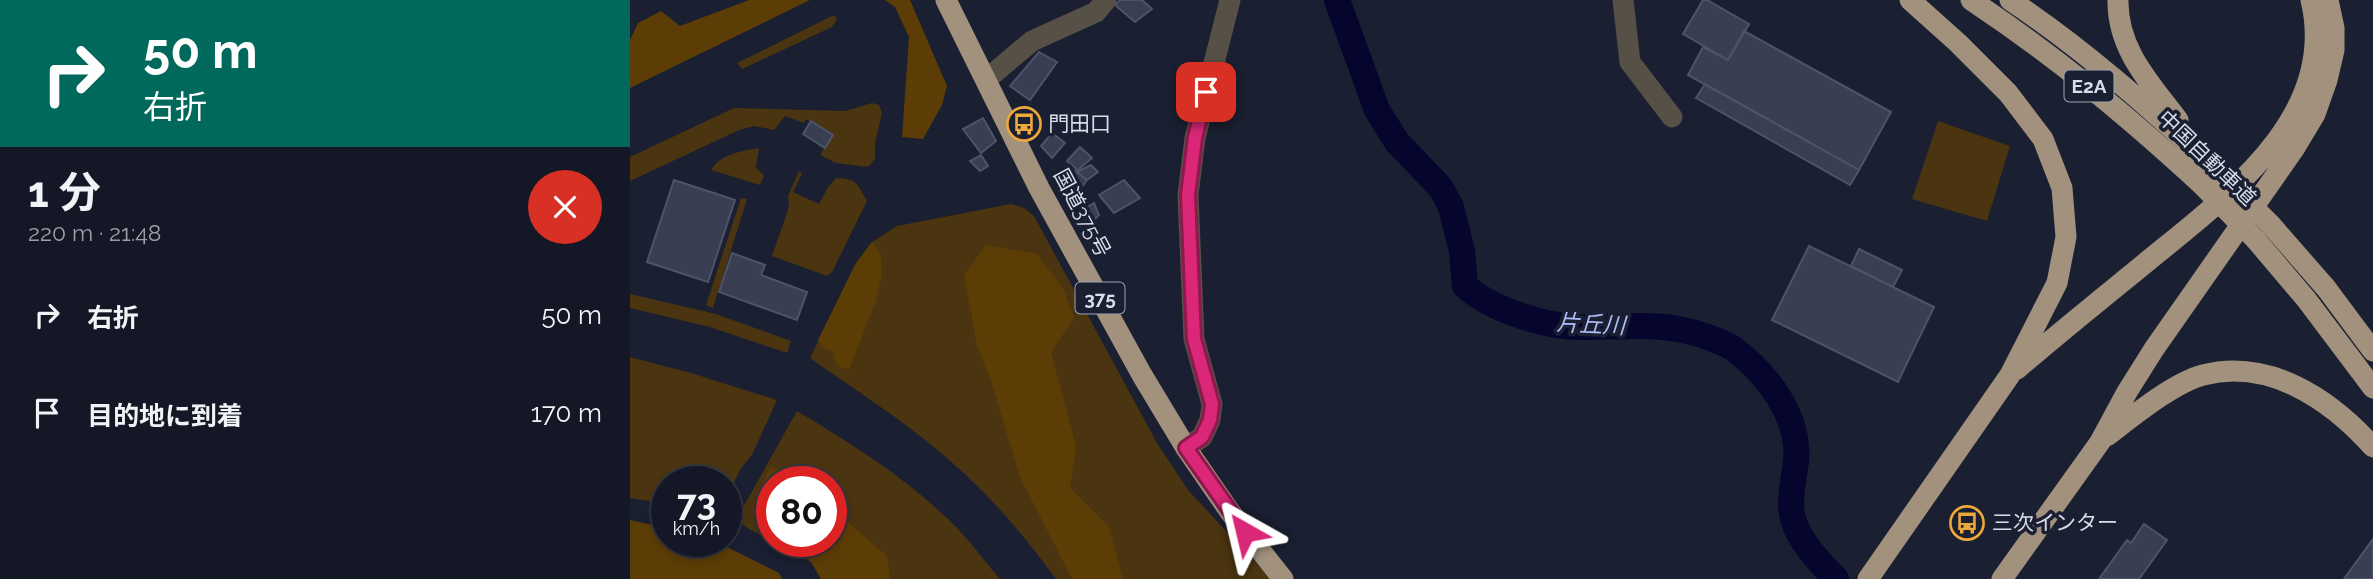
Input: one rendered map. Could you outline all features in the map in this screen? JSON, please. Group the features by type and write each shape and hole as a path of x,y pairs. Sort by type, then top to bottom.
{"highway":[{"name":"国道375号","path":"946,0 1039,188 1142,375 1186,448 1230,512 1283,579"},
{"path":"1868,579 2010,375 2057,283 2066,237 2062,188 2043,139 2008,93 1910,0"},
{"name":"中国自動車道","path":"1971,0 2072,71 2136,124 2205,174"},
{"name":"中国自動車道","path":"2010,0 2096,63 2150,108 2205,174 2264,233 2326,288 2373,351"},
{"path":"2118,0 2118,20 2136,64 2205,174"},
{"path":"2010,375 2195,222 2244,178 2278,141 2298,108 2313,64 2316,35 2311,0"},
{"path":"2001,579 2100,442 2154,349 2294,149 2315,114 2334,50 2334,28 2329,0"},
{"name":"中国自動車道","path":"2264,233 2306,299 2373,388"},
{"path":"2100,442 2162,396 2202,375 2247,370 2299,386 2349,421 2373,447"}],"street":[{"path":"986,79 1032,41 1096,12 1106,0"},
{"path":"1186,448 1202,437 1210,420 1212,404 1194,339 1188,195 1195,138 1230,0"},
{"path":"1623,0 1630,62 1672,117"}],"shaded area":[{"path":"749,0 810,0 630,88 630,40 638,23 661,11 680,26"},
{"path":"885,0 910,0 947,86 942,105 923,139 902,137 909,37 895,7"},
{"path":"834,15 837,19 832,27 742,69 737,63"},
{"path":"872,103 879,105 882,113 875,143 875,159 868,167 836,163 820,155 833,135 806,119 804,123 785,116 774,130 754,126 739,130 630,181 630,157 734,108 845,111"},
{"path":"1938,121 2010,146 1987,221 1912,199"},
{"path":"759,148 756,167 764,176 760,185 711,170 726,157"},
{"path":"799,171 802,174 793,192 819,204 836,178 856,184 867,201 832,272 827,276 772,256 789,207 788,196"},
{"path":"741,198 747,199 713,308 706,305"},
{"path":"1011,204 1024,208 1034,216 1157,443 1188,490 1271,579 1056,579 1000,510 970,479 906,425 810,358 856,263 872,242 897,226"},
{"path":"872,242 881,255 882,275 875,303 849,370 837,366 833,351 823,348 818,340 856,263"},
{"path":"986,245 1037,254 1064,290 1074,318 1051,352 1076,446 1070,488 1109,527 1123,579 1072,579 1020,477 991,381 977,346 964,275"},
{"path":"630,294 716,314 791,341 787,353 710,327 630,308"},
{"path":"630,357 777,400 752,455 742,467 651,466 651,501 630,498"},
{"path":"797,411 861,451 921,495 958,529 1000,579 821,579 812,563 802,557 847,557 847,466 766,466"},
{"path":"756,484 756,533 742,524 742,509"},
{"path":"630,520 651,525 651,557 742,557 742,554 779,573 782,579 630,579"},
{"path":"847,522 887,556 890,579 821,579 808,557 847,557"}],"building":[{"path":"1120,0 1142,0 1152,9 1135,22 1115,5"},
{"path":"1703,0 1749,24 1728,60 1683,34"},
{"path":"1744,31 1891,112 1859,170 1688,75 1703,47 1728,60"},
{"path":"1039,52 1057,62 1030,100 1010,86"},
{"path":"1705,84 1859,170 1850,185 1696,98"},
{"path":"983,118 996,141 981,153 963,129"},
{"path":"811,121 833,135 825,148 803,134"},
{"path":"1052,133 1065,143 1052,158 1041,146"},
{"path":"1080,147 1092,158 1078,170 1067,161"},
{"path":"981,155 988,166 980,171 970,161"},
{"path":"1091,165 1098,172 1087,180 1077,172"},
{"path":"1071,168 1077,172 1066,182 1061,177"},
{"path":"1077,172 1087,180 1076,195 1067,185"},
{"path":"674,180 735,200 708,282 647,262"},
{"path":"1124,180 1140,198 1114,213 1099,195"},
{"path":"1094,203 1099,215 1085,229 1073,216"},
{"path":"1809,246 1934,307 1898,382 1772,320"},
{"path":"1859,249 1902,270 1893,287 1851,266"},
{"path":"732,253 765,265 761,275 807,292 797,320 719,292"},
{"path":"2144,524 2167,540 2139,579 2099,579 2127,540 2131,543"},
{"path":"2373,539 2373,579 2344,579"}],"waterway":[{"name":"片丘川","path":"1337,0 1377,110 1397,142 1441,188 1451,207 1462,251 1465,286 1490,303 1538,321 1570,327 1674,328 1724,343 1747,359 1770,384 1793,429 1796,461 1791,497 1796,527 1817,559 1836,579"}],"place":[{"name":"門田口","path":"1024,124"},
{"name":"三次インター","path":"1967,523"}],"route":[{"path":"1206,92 1195,138 1188,195 1194,339 1212,404 1210,420 1202,437 1186,448 1245,532"}]}
